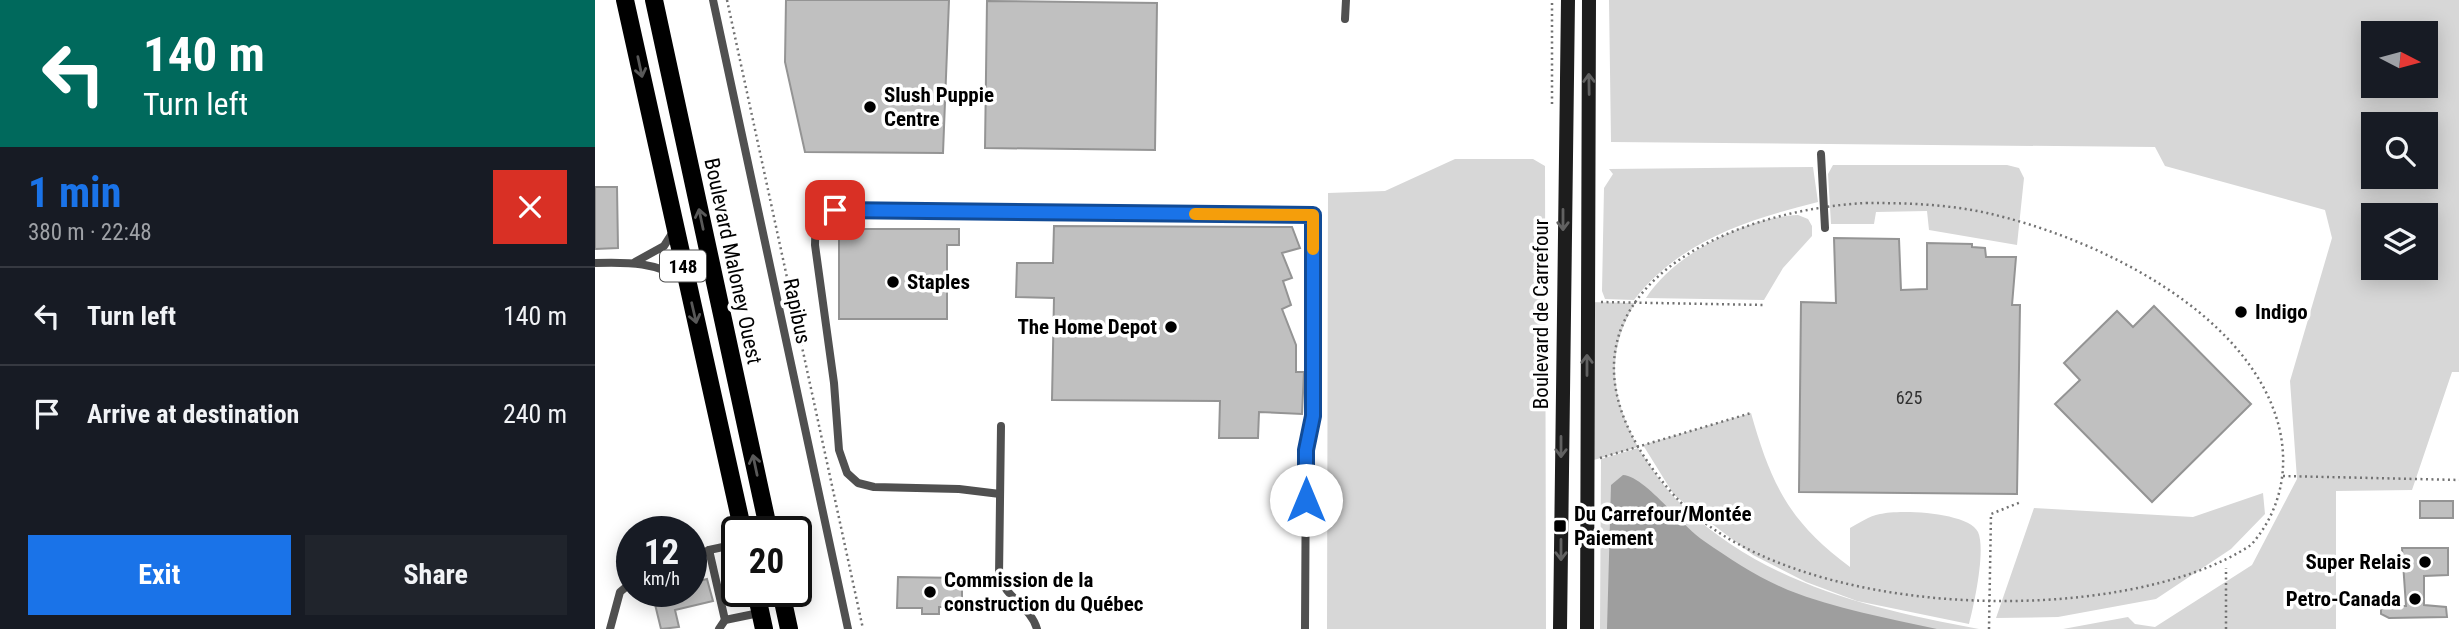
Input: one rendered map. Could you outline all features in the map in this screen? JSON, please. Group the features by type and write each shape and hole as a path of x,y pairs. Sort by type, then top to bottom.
{"main road":[{"name":"148","path":"625,0 739,516"},
{"name":"Boulevard Maloney Ouest","path":"654,0 766,516"},
{"path":"784,607 789,629"}],"street":[{"name":"Boulevard de Carrefour","path":"1560,629 1568,0"},
{"path":"1587,629 1589,0"}],"lane":[{"name":"Rapibus","path":"713,0 848,629"},
{"path":"1345,19 1346,0"},
{"path":"1821,154 1825,228"},
{"path":"1000,494 958,489 874,487 858,483 847,473 839,450 834,383 815,245 817,223 822,215 835,210 1313,215 1313,416 1306,450 1305,629"},
{"path":"635,262 664,246 675,229"},
{"path":"595,262 635,262 660,266 687,281"},
{"path":"1001,426 999,565 1002,584 1034,618 1037,629"},
{"path":"721,548 709,551 725,620"},
{"path":"610,629 616,607"},
{"path":"719,629 725,620 759,613"}],"path":[{"path":"727,0 863,629"},
{"path":"1552,0 1552,112"},
{"path":"1779,569 1735,543 1686,506 1667,487 1638,447 1621,409 1614,383 1622,331 1635,303 1659,273 1720,234 1824,205 1929,204 1989,214 2081,244 2135,270 2203,316 2245,362 2277,417 2283,453 2283,476 2269,521 2237,560"},
{"path":"1587,302 1765,305"},
{"path":"1587,462 1751,413"},
{"path":"2283,476 2459,480"},
{"path":"1989,628 1991,514 2021,502"},
{"path":"2221,572 2226,568 2226,629"},
{"path":"1979,625 1997,627"}],"shaded area":[{"path":"1609,0 2459,0 2459,372 2452,372 2412,490 2336,491 2336,629 2063,629 2128,617 2135,624 2155,627 2252,565 2297,479 2290,381 2332,238 2325,210 2165,166 2155,147 1611,142"},
{"path":"1455,159 1533,159 1545,166 1546,629 1327,629 1328,193 1385,191"},
{"path":"1833,165 2007,165 2019,168 2024,178 2017,245 1929,230 1927,211 1876,212 1874,224 1831,224 1828,174"},
{"path":"1813,167 1818,202 1741,225 1694,247 1652,279 1634,300 1605,299 1602,291 1604,188 1613,174 1609,169"},
{"path":"1798,215 1808,219 1812,226 1812,236 1783,268 1764,300 1646,298 1674,267 1713,241 1756,223"},
{"path":"1587,302 1635,303 1619,340 1615,375 1622,410 1638,447 1587,462"},
{"path":"1751,413 1766,461 1785,500 1812,534 1850,567 1850,528 1872,516 1902,512 1933,514 1948,516 1972,525 1978,532 1981,551 1969,624 1857,601 1806,582 1753,555 1674,495 1643,445"},
{"path":"1638,448 1676,499 1708,528 1742,552 1817,588 1856,601 1979,629 1600,629 1601,459"},
{"path":"1623,475 1642,484 1704,541 1777,585 1843,608 1937,629 1607,629 1611,485"},
{"path":"2263,493 2265,514 2231,549 2156,599 2058,617 1996,618 2034,508 2193,517"}],"building":[{"name":"Slush Puppie Centre","path":"786,0 949,0 943,153 805,152 785,62"},
{"path":"987,1 1157,3 1155,150 985,148"},
{"path":"595,187 617,187 618,248 595,249"},
{"name":"The Home Depot","path":"1054,226 1292,227 1300,248 1282,253 1292,278 1283,281 1291,305 1282,309 1296,345 1296,372 1304,372 1302,414 1259,412 1258,438 1219,438 1220,401 1052,400 1054,298 1016,297 1017,263 1053,263"},
{"name":"Staples","path":"839,229 959,229 959,245 947,245 947,319 839,319"},
{"path":"1834,238 1899,239 1901,290 1927,289 1927,243 1972,244 1972,247 1985,248 1986,257 2016,257 2012,305 2020,305 2017,494 1799,492 1801,302 1836,303"},
{"path":"2154,306 2251,404 2152,502 2055,404 2080,380 2064,363 2117,311 2133,327"},
{"path":"2420,501 2453,501 2453,518 2420,518"},
{"path":"2402,548 2448,548 2448,575 2424,576 2424,605 2446,607 2447,617 2389,618 2381,614 2381,609 2386,606 2406,606"},
{"name":"Commission de la construction du Québec","path":"898,577 962,578 962,607 939,607 939,614 922,614 922,608 897,608"},
{"path":"707,579 713,601 707,602"},
{"path":"656,607 688,607 675,610 679,627 661,629"}],"slow traffic":[{"path":"1195,214 1313,215 1313,249"}],"place":[{"name":"Slush Puppie Centre","path":"870,107"},
{"name":"Staples","path":"893,282"},
{"name":"Indigo","path":"2241,312"},
{"name":"The Home Depot","path":"1171,327"},
{"name":"Du Carrefour/Montée Paiement","path":"1560,526"},
{"name":"Super Relais","path":"2425,562"},
{"name":"Commission de la construction du Québec","path":"930,592"},
{"name":"Petro-Canada","path":"2415,599"}],"route":[{"path":"835,210 1313,215 1313,416 1306,450 1306,500"}]}
